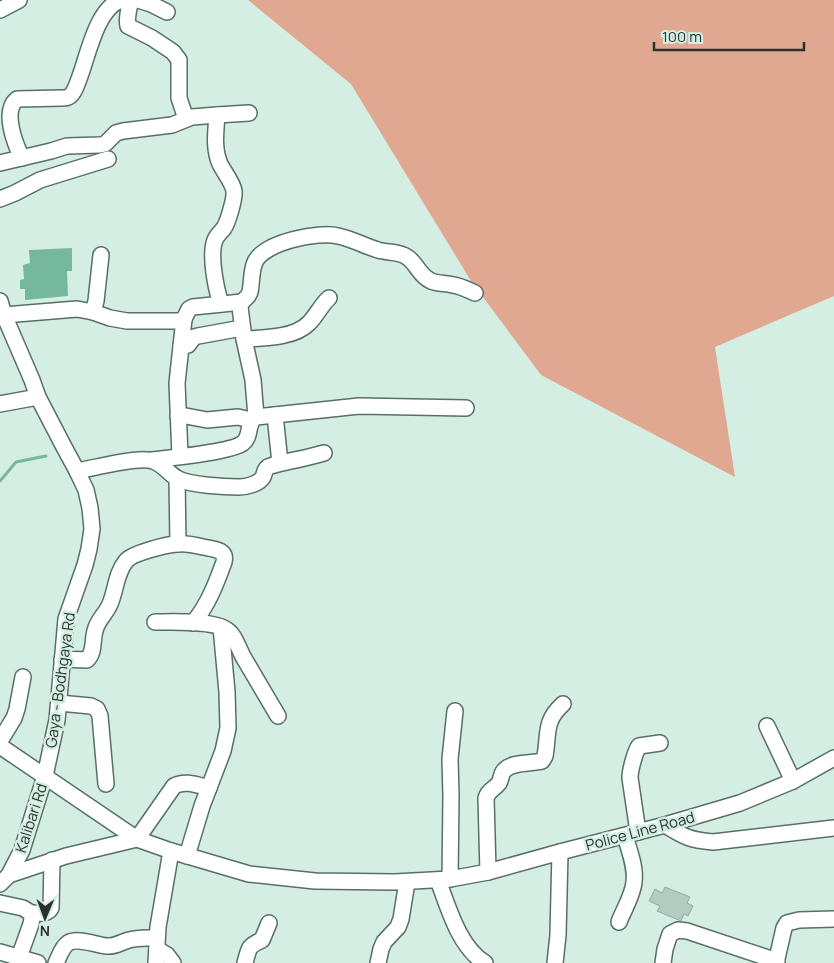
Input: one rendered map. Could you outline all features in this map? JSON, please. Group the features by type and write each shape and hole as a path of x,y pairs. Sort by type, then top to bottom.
{"street":[{"path":"0,10 19,0"},
{"path":"22,158 16,145 11,124 14,102 17,99 62,98 71,95 101,20 113,4 121,0"},
{"path":"131,0 128,26 152,38 173,52 179,60 179,98 186,119"},
{"path":"138,0 167,12"},
{"path":"0,163 67,146 100,146 105,144 116,133 172,125 192,117 249,114"},
{"path":"216,115 215,143 217,156 234,190 227,223 214,240 214,276 221,304"},
{"path":"0,199 40,180 108,159"},
{"path":"77,471 131,461 152,460 238,446 246,440 254,418 252,374 243,334 240,307 250,292 254,263 257,257 262,252 275,246 306,236 338,236 378,250 400,254 407,257 420,273 432,282 454,285 475,293"},
{"path":"93,312 101,255"},
{"path":"181,346 188,345 194,337 198,336 243,334 280,336 302,329 309,324 329,298"},
{"path":"180,456 177,383 184,320 189,309 193,307 242,302"},
{"path":"2,308 77,309 127,321 184,320"},
{"name":"Gaya - Bodhgaya Rd","path":"2,308 38,397 77,471 88,497 92,529 85,565 66,618 57,720 45,776"},
{"path":"0,404 38,397"},
{"path":"178,416 207,420 232,417 254,418 359,406 466,408"},
{"path":"275,415 280,463"},
{"path":"152,460 177,478 191,483 239,487 256,483 264,476 265,470 268,467 324,453"},
{"path":"177,478 178,544"},
{"path":"62,659 87,660 90,657 97,624 109,607 122,568 129,557 137,554 178,544 209,548 221,551 224,554 224,562 212,593 200,615 193,623"},
{"path":"155,622 209,624 227,630 278,716"},
{"path":"187,856 223,751 228,728 228,692 221,627"},
{"path":"0,741 14,718 23,677"},
{"path":"59,703 91,706 97,709 100,716 106,784"},
{"path":"488,872 487,793 498,785 505,769 518,764 542,761 545,756 549,722 552,714 563,704"},
{"path":"455,711 450,759 451,796 444,880 455,926 466,943 480,960 485,963"},
{"path":"767,726 793,781"},
{"path":"619,922 635,880 630,769 636,748 660,743"},
{"path":"0,746 137,838 170,851 249,874 315,881 407,882 444,880"},
{"name":"Police Line Road","path":"444,880 488,872 740,803 793,781 834,758"},
{"name":"Kalibari Rd","path":"5,880 22,850 45,776"},
{"path":"5,880 52,860 137,838 174,786 180,783 209,788"},
{"path":"664,825 682,836 713,842 834,828"},
{"path":"157,950 158,927 170,851"},
{"path":"555,963 558,935 560,852"},
{"path":"0,903 23,908 32,914 49,911 51,908 52,860"},
{"path":"378,963 384,942 398,927 401,919 407,882"},
{"path":"18,960 31,924 32,914"},
{"path":"663,963 670,934 678,930 687,931 776,962 784,928 787,923 799,920 834,919"},
{"path":"245,963 250,948 255,942 262,940 269,923"},
{"path":"56,963 66,944 73,941 115,946 138,938 167,955 173,963"},
{"path":"0,952 18,960 38,963"}],"shaded area":[{"path":"248,0 834,0 834,296 715,347 735,477 541,375 471,281 351,84"},
{"path":"72,248 72,271 67,271 68,296 25,300 25,289 20,289 20,280 24,279 23,265 30,263 29,250"}],"building":[{"path":"665,887 690,897 687,903 693,906 688,916 684,914 681,921 657,911 660,906 649,901 655,889 662,893"}],"waterway":[{"path":"0,481 16,462 46,456"}]}
